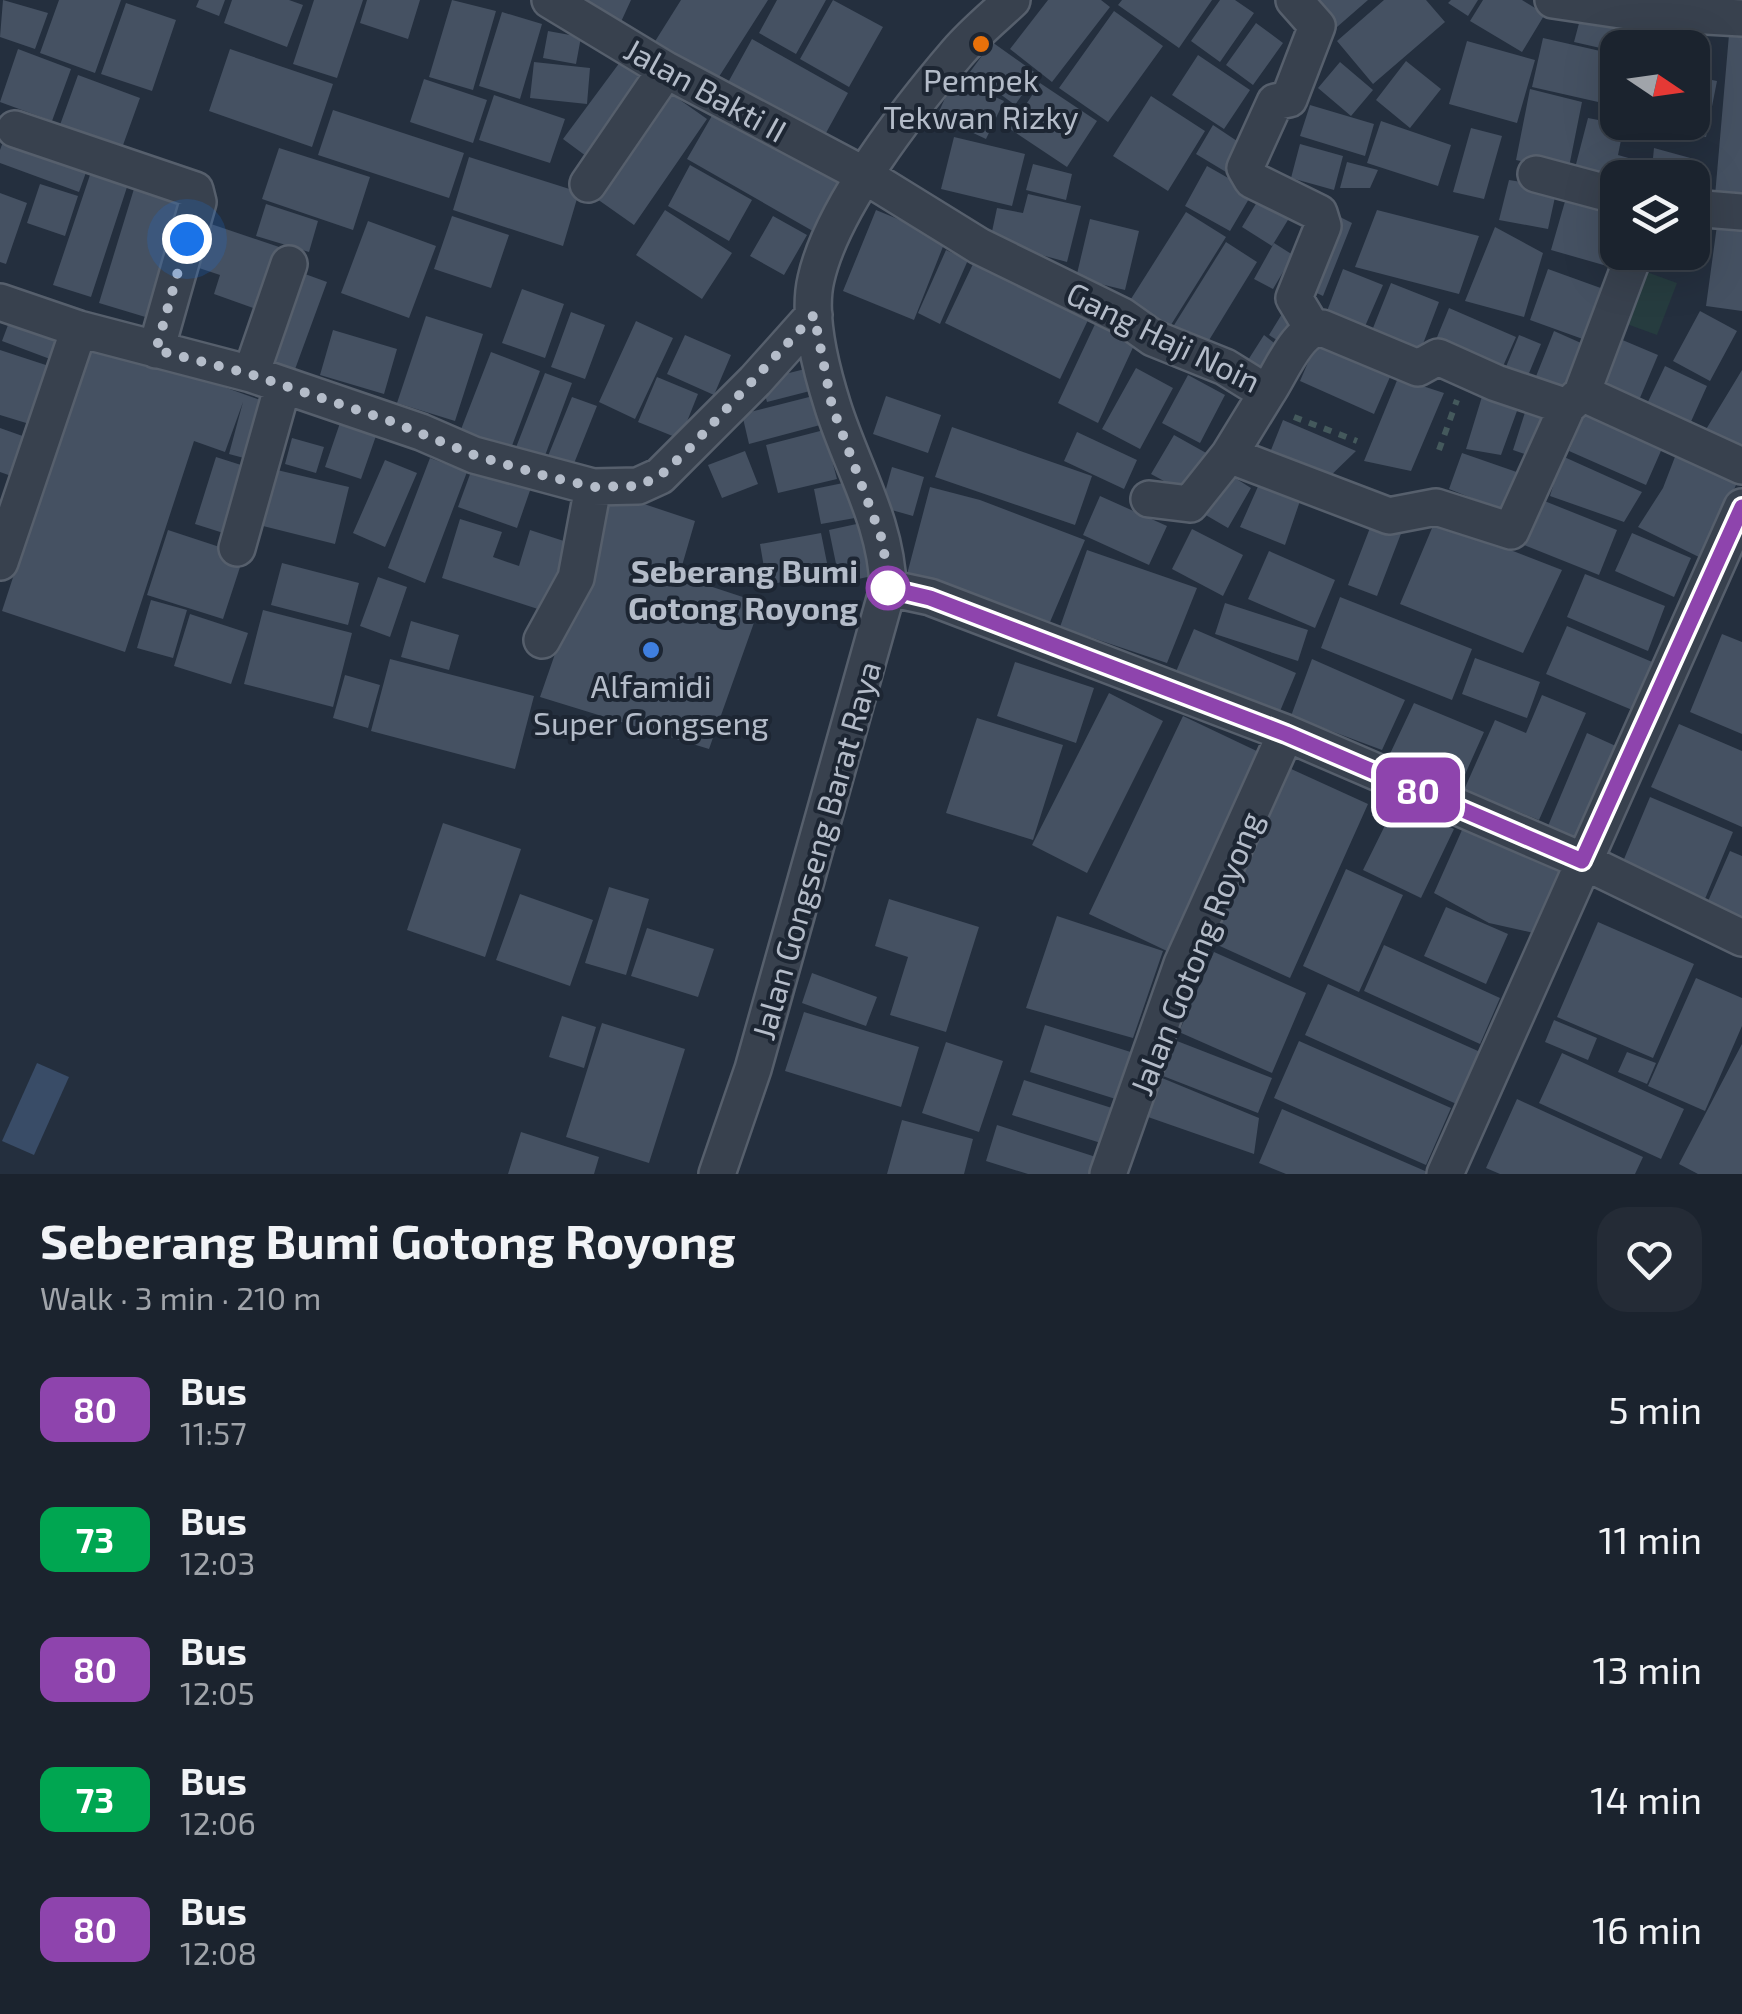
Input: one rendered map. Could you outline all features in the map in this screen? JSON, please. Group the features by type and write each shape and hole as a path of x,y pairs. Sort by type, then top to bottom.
{"street":[{"name":"Jalan Bakti II","path":"550,0 666,70 864,175"},
{"name":"Jalan Gongseng Barat Raya","path":"717,1174 753,1069 888,588 883,542 832,406 814,315 815,281 828,242 864,175 958,50 1012,0"},
{"path":"1294,0 1317,26 1289,99 1275,102 1245,168 1252,180 1318,213 1323,226 1294,298 1312,328 1322,328 1418,368 1438,356 1468,370 1575,400 1742,466"},
{"path":"1552,0 1634,12 1742,18"},
{"path":"588,184 666,70"},
{"path":"15,129 195,190 198,202 156,350"},
{"path":"1536,174 1600,191"},
{"name":"Gang Haji Noin","path":"864,175 979,246 1122,316 1153,338 1225,367 1264,398 1301,336 1312,328"},
{"path":"1710,209 1742,212"},
{"path":"237,548 289,264"},
{"path":"1228,455 1389,516 1436,506 1511,531 1575,400 1627,270"},
{"path":"0,302 78,329 267,380 421,432 474,455 594,487 638,486 660,476 814,315"},
{"path":"0,562 78,329"},
{"path":"1149,500 1190,504 1228,455 1264,398"},
{"path":"542,640 576,578 594,487"},
{"path":"1446,1174 1742,507"},
{"path":"888,588 930,598 1286,734 1582,861 1742,938"},
{"name":"Jalan Gotong Royong","path":"1108,1174 1182,964 1286,734"}],"path":[{"path":"1439,450 1468,370"},
{"path":"1264,398 1357,441"}],"green space":[{"path":"1644,271 1677,283 1657,335 1624,323"}],"water":[{"path":"37,1063 69,1077 34,1155 2,1141"}],"building":[{"path":"3,0 48,13 35,49 0,37"},
{"path":"59,0 121,0 95,73 40,53"},
{"path":"199,0 225,0 219,16 196,7"},
{"path":"232,0 289,0 303,5 287,47 224,23"},
{"path":"314,0 363,0 337,78 293,64"},
{"path":"367,0 420,0 408,39 360,23"},
{"path":"452,0 496,11 473,90 429,77"},
{"path":"574,0 631,0 620,24"},
{"path":"681,0 768,0 715,83 654,43"},
{"path":"777,0 826,0 796,54 759,33"},
{"path":"833,0 883,27 849,87 800,59"},
{"path":"1048,0 1101,0 1110,7 1052,82 1010,49"},
{"path":"1122,0 1212,0 1179,48 1118,5"},
{"path":"1220,0 1235,0 1254,13 1220,62 1191,41"},
{"path":"1313,0 1368,0 1337,27"},
{"path":"1384,0 1426,0 1445,22 1373,84 1337,41"},
{"path":"1478,0 1468,16 1448,3"},
{"path":"1483,0 1522,0 1545,14 1522,52 1470,21"},
{"path":"126,3 176,20 152,91 101,74"},
{"path":"1114,11 1163,46 1108,122 1059,88"},
{"path":"502,12 542,24 520,99 479,86"},
{"path":"1582,12 1628,23 1627,30 1600,30 1600,48 1574,42"},
{"path":"1256,23 1283,43 1253,85 1226,65"},
{"path":"1730,23 1742,24 1742,197 1715,196"},
{"path":"548,31 581,37 576,64 543,58"},
{"path":"1543,38 1600,51 1600,102 1532,87"},
{"path":"752,39 848,93 821,142 725,88"},
{"path":"1467,41 1535,60 1517,123 1449,104"},
{"path":"992,42 1037,74 1015,105 970,72"},
{"path":"18,49 71,69 52,121 0,102"},
{"path":"230,49 333,84 312,147 209,111"},
{"path":"626,54 653,74 590,159 563,139"},
{"path":"1198,55 1250,90 1224,129 1172,95"},
{"path":"1406,61 1441,89 1410,128 1376,100"},
{"path":"534,62 590,68 587,104 530,98"},
{"path":"1340,62 1373,90 1351,116 1318,88"},
{"path":"78,75 140,98 118,159 56,136"},
{"path":"954,78 1004,101 986,139 937,116"},
{"path":"424,79 487,100 473,143 410,122"},
{"path":"1710,80 1717,81 1710,117"},
{"path":"1040,83 1097,121 1067,167 1010,129"},
{"path":"663,88 707,119 634,225 590,194"},
{"path":"1530,89 1582,102 1568,172 1516,160"},
{"path":"494,95 565,119 550,163 479,140"},
{"path":"1151,96 1205,131 1168,191 1113,156"},
{"path":"1310,105 1374,124 1365,156 1300,136"},
{"path":"717,107 848,181 818,234 687,159"},
{"path":"333,110 464,153 449,198 318,155"},
{"path":"1588,118 1600,120 1600,140 1621,140 1618,155 1636,160 1600,160 1600,173 1575,168"},
{"path":"1381,121 1451,145 1438,186 1367,163"},
{"path":"1213,125 1243,145 1236,178 1196,154"},
{"path":"1471,128 1502,136 1484,199 1453,192"},
{"path":"6,134 89,164 79,192 0,163"},
{"path":"954,137 1025,154 1012,206 941,189"},
{"path":"1300,144 1343,156 1334,190 1291,178"},
{"path":"279,148 370,177 353,230 262,199"},
{"path":"1654,148 1694,159 1694,160 1653,160"},
{"path":"469,157 579,192 563,246 453,210"},
{"path":"1347,162 1378,170 1370,188 1340,188"},
{"path":"1033,164 1072,174 1066,200 1026,190"},
{"path":"690,165 752,200 729,241 668,206"},
{"path":"93,166 130,178 91,297 53,285"},
{"path":"1207,166 1253,192 1230,231 1185,206"},
{"path":"137,179 189,195 152,319 99,303"},
{"path":"1509,180 1557,188 1548,229 1499,220"},
{"path":"40,184 78,196 65,236 27,223"},
{"path":"1568,191 1600,200 1600,264 1551,250"},
{"path":"0,193 27,203 6,264 0,262"},
{"path":"1028,194 1081,206 1067,262 990,241 997,208 1023,213"},
{"path":"1260,197 1291,215 1272,246 1242,227"},
{"path":"266,204 318,221 309,252 256,236"},
{"path":"665,210 732,253 702,299 636,255"},
{"path":"876,210 946,239 914,320 843,291"},
{"path":"1377,210 1479,236 1459,294 1355,267"},
{"path":"1186,212 1226,237 1164,336 1124,310"},
{"path":"1336,215 1352,223 1323,296 1306,288"},
{"path":"452,216 509,235 491,288 434,269"},
{"path":"773,216 807,235 784,275 750,256"},
{"path":"1718,218 1742,221 1742,311 1706,306"},
{"path":"1090,219 1139,231 1125,290 1076,278"},
{"path":"368,221 436,246 409,318 341,293"},
{"path":"208,223 288,250 264,312 214,294 220,275 193,266"},
{"path":"1495,227 1543,253 1524,317 1465,301"},
{"path":"1226,242 1257,262 1203,350 1171,330"},
{"path":"1274,243 1293,255 1273,289 1254,279"},
{"path":"946,250 968,260 940,324 918,313"},
{"path":"973,264 1088,320 1060,379 945,323"},
{"path":"1343,269 1383,285 1363,331 1324,319"},
{"path":"1548,269 1609,291 1591,342 1530,320"},
{"path":"294,270 327,282 294,372 262,360"},
{"path":"1391,283 1439,302 1418,357 1369,338"},
{"path":"522,289 564,304 545,358 502,343"},
{"path":"1449,308 1516,337 1500,373 1433,347"},
{"path":"14,309 70,330 58,362 2,341"},
{"path":"1285,309 1304,321 1288,347 1269,335"},
{"path":"1700,311 1737,331 1710,381 1673,361"},
{"path":"571,312 605,325 585,379 551,367"},
{"path":"426,316 483,334 455,421 397,403"},
{"path":"636,321 673,338 635,419 599,402"},
{"path":"1096,322 1136,341 1098,423 1058,403"},
{"path":"333,330 397,349 384,394 320,375"},
{"path":"1554,331 1590,347 1565,401 1531,389"},
{"path":"685,335 731,355 714,395 667,374"},
{"path":"1264,335 1278,346 1260,380 1243,368"},
{"path":"1519,335 1541,344 1523,388 1501,379"},
{"path":"1613,336 1658,355 1637,405 1592,386"},
{"path":"1319,337 1393,370 1374,414 1300,381"},
{"path":"91,339 274,405 259,462 229,454 243,402 225,452 194,441 125,652 2,611"},
{"path":"0,350 55,368 36,426 0,415"},
{"path":"491,352 540,371 510,451 460,432"},
{"path":"1665,366 1707,386 1689,426 1646,406"},
{"path":"1136,368 1173,388 1140,449 1102,429"},
{"path":"805,369 810,391 767,402 761,380"},
{"path":"1742,370 1742,461 1702,436"},
{"path":"545,373 572,383 543,461 515,450"},
{"path":"1188,375 1225,395 1200,443 1162,423"},
{"path":"657,377 698,394 680,439 638,422"},
{"path":"1398,378 1444,393 1411,471 1364,461"},
{"path":"1484,390 1521,400 1501,455 1466,449"},
{"path":"817,395 824,424 749,444 742,414"},
{"path":"886,396 941,415 928,453 873,434"},
{"path":"572,397 597,406 573,466 548,456"},
{"path":"1528,403 1554,411 1539,459 1513,450"},
{"path":"1586,410 1664,444 1646,485 1569,451"},
{"path":"341,420 377,433 361,479 325,467"},
{"path":"1283,420 1356,451 1324,482 1267,460"},
{"path":"952,427 1092,476 1075,525 935,477"},
{"path":"0,428 31,439 17,478 0,472"},
{"path":"824,430 837,479 778,493 766,445"},
{"path":"1077,432 1137,460 1124,489 1064,461"},
{"path":"1174,435 1208,454 1186,493 1151,474"},
{"path":"292,438 324,447 316,473 285,464"},
{"path":"1678,449 1740,476 1703,559 1638,527 1663,488"},
{"path":"745,451 758,484 722,498 708,465"},
{"path":"1462,453 1528,476 1512,514 1449,489"},
{"path":"1562,456 1642,492 1624,522 1550,496"},
{"path":"216,457 257,470 236,537 195,524"},
{"path":"430,458 467,472 425,583 388,568"},
{"path":"476,458 534,479 517,528 458,507"},
{"path":"385,460 417,473 385,547 353,533"},
{"path":"892,467 924,477 913,516 881,507"},
{"path":"277,470 349,487 335,544 263,526"},
{"path":"1227,473 1251,488 1228,528 1204,514"},
{"path":"848,482 855,518 821,524 814,489"},
{"path":"1260,482 1301,498 1285,545 1240,527"},
{"path":"930,487 980,500 1085,540 1050,622 953,588 905,582"},
{"name":"Alfamidi Super Gongseng","path":"611,493 695,521 679,576 761,603 709,749 540,697"},
{"path":"1100,496 1167,526 1149,565 1083,535"},
{"path":"1537,498 1617,530 1599,575 1519,543"},
{"path":"460,519 502,532 493,557 519,566 530,530 570,543 547,612 442,578"},
{"path":"1373,520 1402,531 1377,596 1348,585"},
{"path":"1435,521 1562,570 1523,653 1400,604"},
{"path":"861,523 872,576 840,583 829,530"},
{"path":"1192,529 1243,555 1223,596 1172,569"},
{"path":"168,530 244,555 223,619 147,595"},
{"path":"821,533 829,573 767,585 760,544"},
{"path":"1632,533 1691,558 1674,597 1615,571"},
{"path":"1087,550 1197,588 1167,663 1060,627"},
{"path":"1269,551 1335,580 1315,628 1248,599"},
{"path":"282,563 359,583 348,625 271,605"},
{"path":"1585,574 1665,606 1648,651 1567,617"},
{"path":"378,577 407,587 390,637 360,626"},
{"path":"1340,597 1472,649 1452,700 1321,648"},
{"path":"151,600 187,610 173,658 137,648"},
{"path":"1225,603 1308,630 1298,661 1215,634"},
{"path":"263,610 352,633 333,707 244,684"},
{"path":"190,614 248,633 231,684 174,666"},
{"path":"411,621 459,635 449,670 401,657"},
{"path":"1567,626 1657,664 1637,712 1546,674"},
{"path":"1194,629 1296,673 1278,716 1175,674"},
{"path":"1722,634 1742,642 1742,734 1690,712"},
{"path":"1475,658 1540,682 1527,718 1462,694"},
{"path":"390,659 534,696 515,769 371,731"},
{"path":"1312,659 1405,700 1382,750 1291,716"},
{"path":"1015,662 1094,688 1076,743 997,716"},
{"path":"345,675 380,685 368,728 333,718"},
{"path":"1109,693 1163,721 1087,873 1032,845"},
{"path":"1542,695 1586,713 1539,820 1464,790 1495,720 1526,733"},
{"path":"1414,703 1484,732 1459,788 1388,758"},
{"path":"1183,716 1263,754 1169,952 1089,914"},
{"path":"977,718 1063,745 1033,840 946,813"},
{"path":"1679,724 1742,751 1742,827 1651,787"},
{"path":"1587,733 1618,747 1579,839 1548,826"},
{"path":"1289,768 1368,804 1290,978 1211,942"},
{"path":"1650,797 1733,832 1702,906 1619,871"},
{"path":"1397,801 1454,829 1421,898 1363,870"},
{"path":"1466,821 1566,869 1538,934 1489,923 1434,893"},
{"path":"443,823 521,849 485,957 407,930"},
{"path":"1730,851 1742,856 1742,925 1705,908"},
{"path":"1346,869 1403,895 1359,992 1303,966"},
{"path":"609,887 649,899 626,975 585,963"},
{"path":"520,894 593,920 570,986 496,960"},
{"path":"889,899 979,927 946,1032 890,1015 908,957 875,946"},
{"path":"1446,907 1508,934 1486,984 1424,956"},
{"path":"1057,916 1163,951 1133,1038 1026,1008"},
{"path":"1598,922 1694,964 1653,1058 1557,1017"},
{"path":"647,928 714,949 698,997 631,976"},
{"path":"1384,945 1500,998 1480,1044 1364,991"},
{"path":"1214,952 1306,993 1272,1073 1179,1032"},
{"path":"812,973 877,997 866,1026 802,1003"},
{"path":"1696,978 1742,998 1742,1026 1705,1111 1648,1086"},
{"path":"1328,984 1487,1055 1463,1107 1305,1035"},
{"path":"804,1012 919,1047 901,1107 785,1071"},
{"path":"562,1016 596,1027 584,1068 549,1057"},
{"path":"1554,1020 1597,1038 1588,1060 1545,1042"},
{"path":"602,1023 685,1049 649,1163 566,1137"},
{"path":"1045,1025 1137,1054 1122,1101 1030,1072"},
{"path":"1177,1041 1272,1078 1258,1113 1163,1076"},
{"path":"1299,1041 1451,1108 1426,1165 1274,1098"},
{"path":"946,1042 1003,1061 979,1132 922,1113"},
{"path":"1742,1044 1742,1174 1698,1174 1679,1164"},
{"path":"1627,1052 1656,1063 1647,1084 1618,1072"},
{"path":"1562,1053 1684,1109 1661,1159 1539,1103"},
{"path":"1162,1078 1259,1118 1254,1154 1148,1117"},
{"path":"1024,1080 1115,1109 1104,1144 1012,1115"},
{"path":"1517,1099 1643,1157 1635,1174 1500,1174 1486,1168"},
{"path":"1282,1109 1432,1174 1286,1174 1259,1163"},
{"path":"902,1120 973,1139 964,1174 887,1174"},
{"path":"997,1125 1099,1158 1094,1174 1028,1174 986,1161"},
{"path":"521,1132 599,1157 594,1174 508,1174"}],"bus line":[{"name":"80","path":"888,588 930,598 1286,734 1582,861 1742,507"}],"place":[{"name":"Pempek Tekwan Rizky","path":"981,44"},
{"name":"Seberang Bumi Gotong Royong","path":"888,588"},
{"name":"Alfamidi Super Gongseng","path":"651,650"}],"route":[{"path":"187,239 156,350 250,374 360,410 474,455 594,487 638,486 660,476 814,315 832,406 883,542 888,588"}]}
